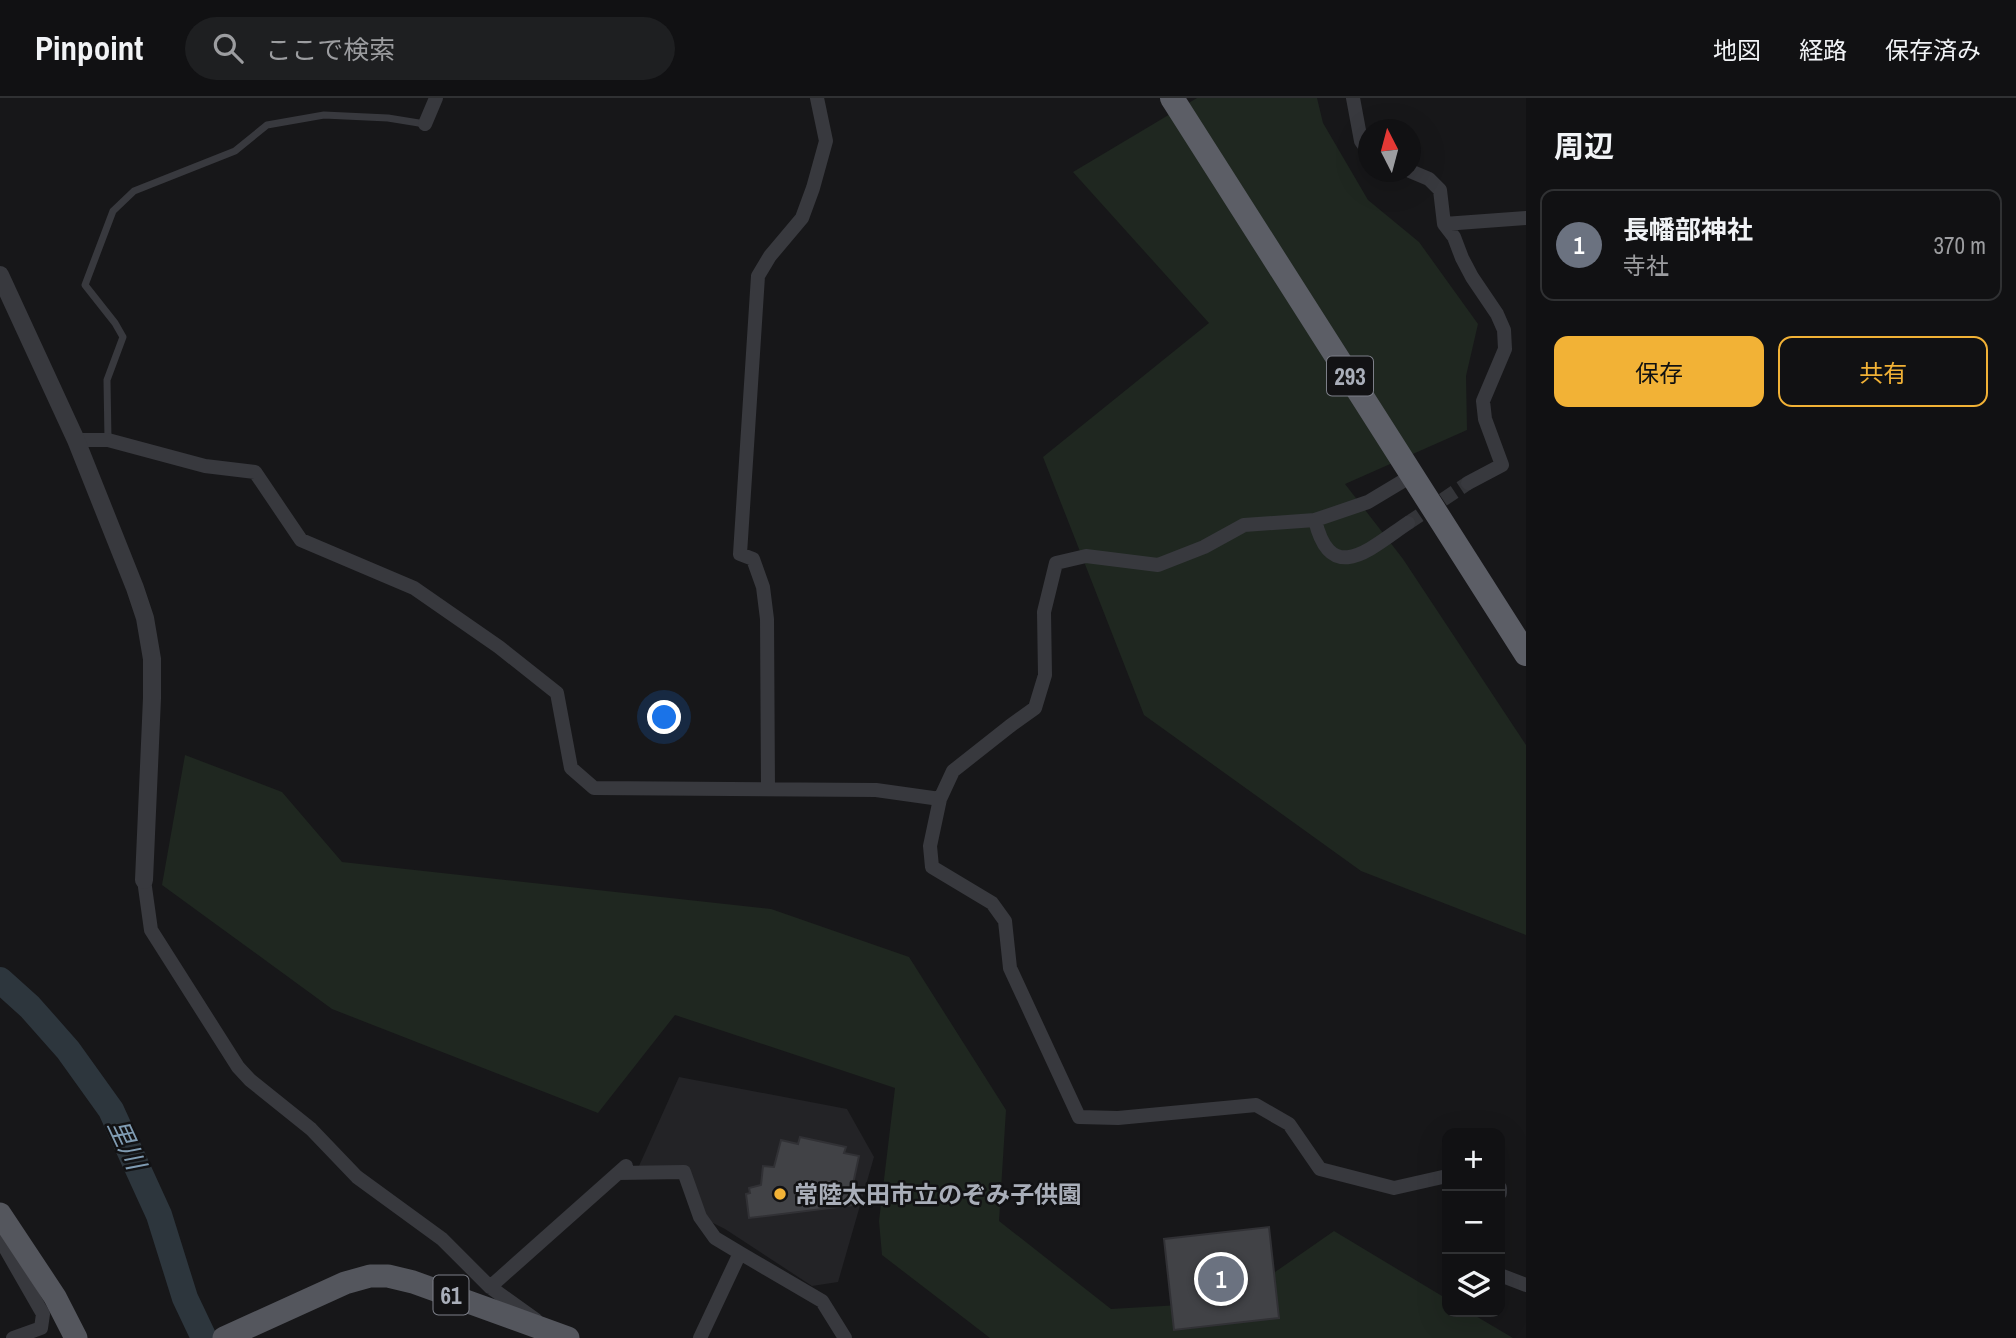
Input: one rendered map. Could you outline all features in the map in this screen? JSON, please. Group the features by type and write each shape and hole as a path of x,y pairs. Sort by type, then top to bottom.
{"highway":[{"name":"293","path":"1172,98 1526,654"}],"main road":[{"path":"0,1214 55,1297 76,1338"},
{"name":"61","path":"224,1338 330,1288 370,1276 388,1276 413,1282 561,1336"}],"street":[{"path":"425,124 436,98"},
{"path":"768,789 766,608 763,587 753,559 740,554 758,276 770,256 802,218 813,188 825,141 817,98"},
{"path":"1353,98 1358,125"},
{"path":"1421,176 1429,179 1440,190 1444,224 1454,237 1472,277 1497,314 1504,330 1506,349 1483,401 1485,419 1502,465 1468,482"},
{"path":"1444,224 1526,218"},
{"path":"0,275 76,440 145,618 150,640 152,698 144,880 151,930 238,1067 250,1080 312,1129 357,1177 442,1239 485,1282 561,1336"},
{"path":"76,440 108,440 205,466 255,472 301,540 414,589 499,647 557,693 571,768 594,788 876,790 940,799"},
{"path":"1413,475 1368,502 1315,520 1244,525 1204,547 1158,565 1086,556 1056,563 1044,612 1045,675 1035,708 953,771 940,799 930,846 932,867 992,903 1005,921 1010,968 1079,1117 1118,1118 1256,1105 1289,1124 1320,1169 1394,1188 1442,1177"},
{"path":"1315,520 1319,539 1326,550 1336,556 1349,558 1363,553 1408,523"},
{"path":"465,1301 622,1169 684,1172 700,1217 715,1238 822,1301 845,1338"},
{"path":"0,1239 43,1314 41,1328 13,1338"},
{"path":"700,1338 740,1253"},
{"path":"1505,1277 1526,1285"}],"lane":[{"path":"108,440 107,380 123,337 85,285 113,211 134,191 235,151 267,125 324,115 388,118 425,124"}],"shaded area":[{"path":"1197,98 1317,98 1323,123 1368,200 1419,242 1478,324 1466,376 1467,430 1345,484 1403,559 1526,745 1526,935 1361,871 1144,715 1043,457 1209,323 1073,172"},
{"path":"185,755 282,792 342,862 771,909 909,957 1006,1110 999,1221 1111,1309 1232,1302 1334,1231 1442,1296 1442,1317 1477,1317 1513,1338 990,1338 882,1255 879,1221 895,1088 675,1015 598,1113 332,1009 162,885"},
{"name":"常陸太田市立のぞみ子供園","path":"679,1077 847,1109 874,1157 838,1282 812,1286 725,1229 705,1219 690,1170 639,1166"}],"building":[{"path":"800,1137 846,1147 844,1153 859,1156 853,1184 855,1205 749,1218 746,1194 750,1193 749,1188 761,1185 763,1166 774,1167 781,1140 798,1144"},
{"path":"1269,1227 1279,1318 1174,1330 1164,1239"}],"waterway":[{"name":"里川","path":"0,980 30,1007 68,1050 111,1110 159,1215 185,1298 204,1338"}],"tunnel":[{"path":"1408,523 1468,483"}],"place":[{"name":"常陸太田市立のぞみ子供園","path":"780,1194"},
{"name":"長幡部神社","path":"1221,1279"}]}
